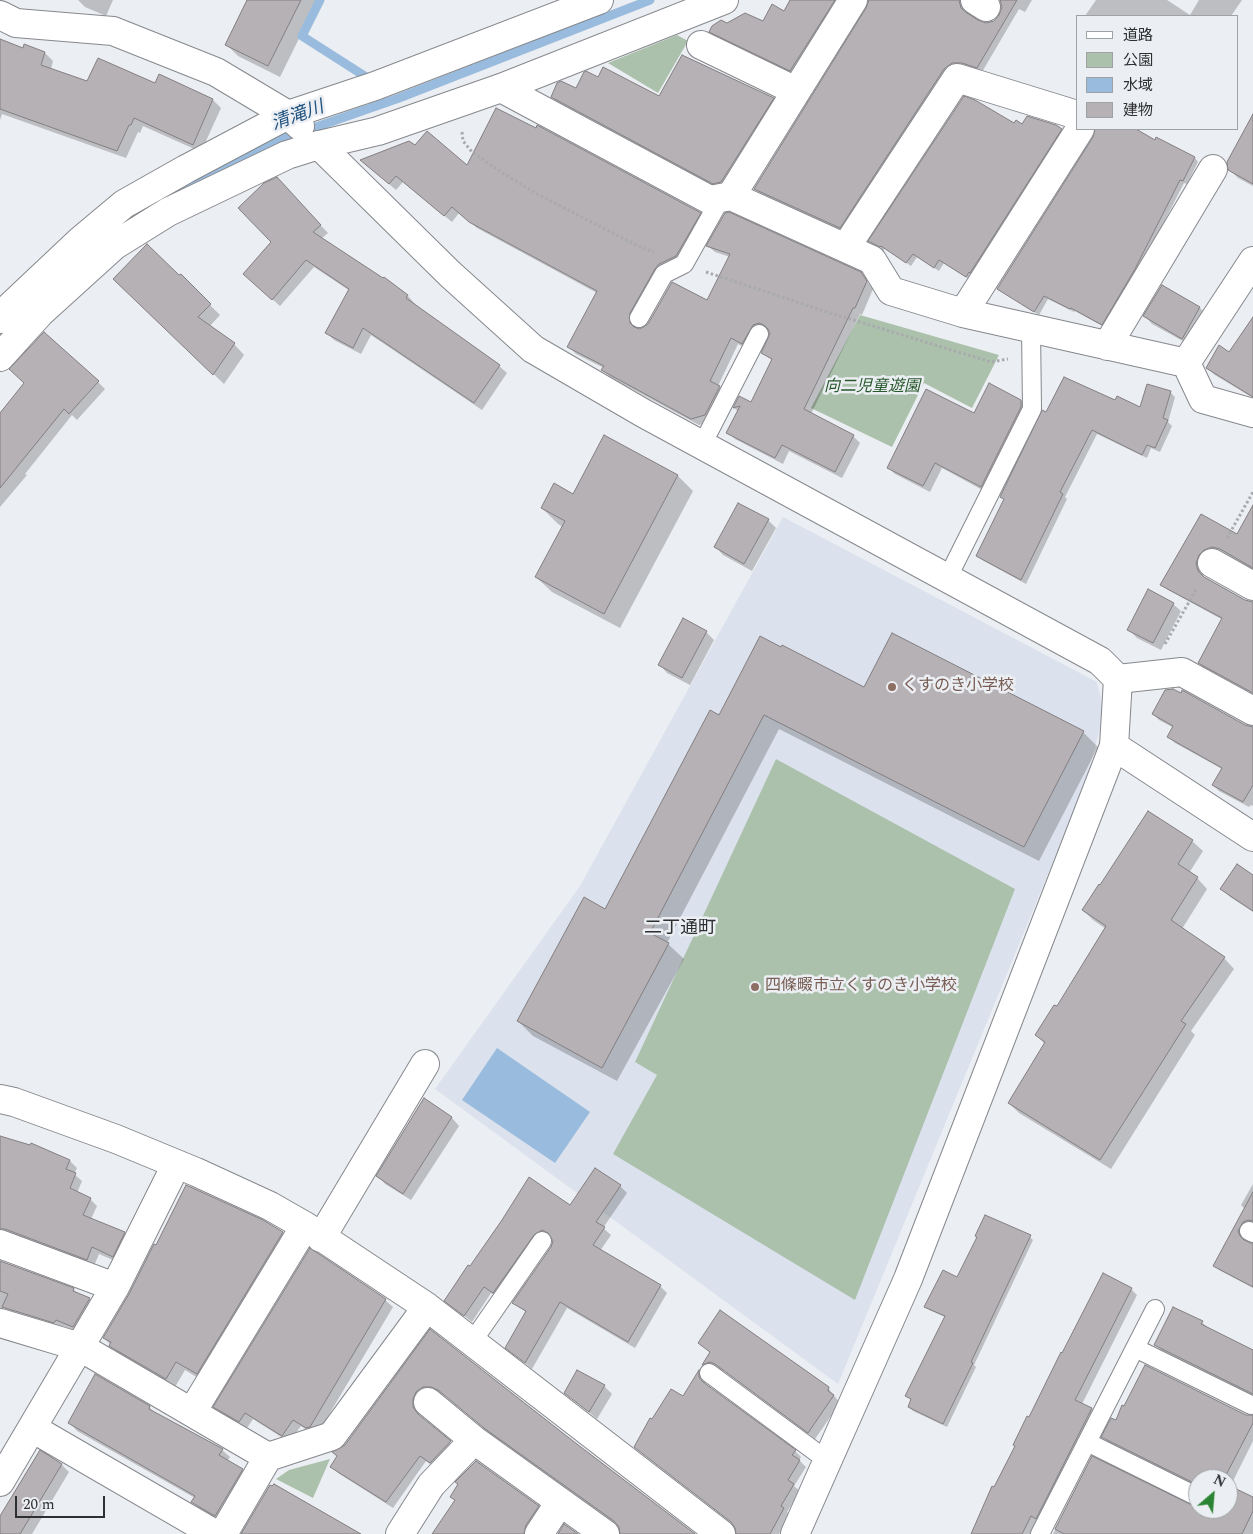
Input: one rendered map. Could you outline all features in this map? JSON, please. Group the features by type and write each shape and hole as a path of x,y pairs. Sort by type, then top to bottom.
{"street":[{"path":"0,320 11,306 81,240 124,204 186,169 304,130 375,86 599,0"},
{"path":"304,130 378,131 501,88 724,0"},
{"path":"726,197 853,0"},
{"path":"0,16 16,23 113,31 216,72 304,130 450,274 533,349 643,413 1100,661 1118,679 1114,746 908,1279 795,1534"},
{"path":"701,45 796,91"},
{"path":"846,248 957,78 1076,115"},
{"path":"501,88 710,200 726,197 872,260 891,291 963,313 1031,341 1108,346 1186,363"},
{"path":"0,358 40,313 115,245 168,212 287,155 304,130"},
{"path":"963,313 1079,130"},
{"path":"1108,346 1213,169"},
{"path":"1186,363 1253,261"},
{"path":"1186,363 1203,398 1253,413"},
{"path":"1212,563 1253,586"},
{"path":"1118,679 1182,672 1253,711"},
{"path":"1114,746 1253,837"},
{"path":"192,1412 425,1064"},
{"path":"0,1099 14,1102 116,1139 270,1206 313,1232 427,1308 721,1534"},
{"path":"0,1482 115,1287 176,1165"},
{"path":"0,1244 115,1287"},
{"path":"223,1534 268,1457 332,1436 427,1308"},
{"path":"0,1323 80,1347 268,1457"},
{"path":"428,1402 474,1440 605,1534"},
{"path":"32,1428 215,1534"},
{"path":"400,1534 431,1485 474,1440"},
{"path":"539,1534 560,1502"}],"lane":[{"path":"639,318 664,274 684,264 726,197"},
{"path":"702,445 759,334"},
{"path":"948,579 1032,409 1031,341"},
{"path":"472,1342 542,1240"},
{"path":"1040,1534 1155,1309"},
{"path":"1135,1348 1250,1405"},
{"path":"709,1373 828,1461"},
{"path":"1088,1442 1188,1492"}],"path":[{"path":"464,101 461,122 463,141 472,152 538,194 638,246 684,264 818,310 991,362 1031,341"}],"shaded area":[{"name":"四條畷市立くすのき小学校","path":"783,517 1097,682 1104,713 1085,784 838,1384 435,1089 580,886"}],"green space":[{"path":"677,35 688,41 658,93 608,63"},
{"name":"向二児童遊園","path":"860,315 999,355 972,408 924,383 892,447 811,408"},
{"path":"776,759 1015,889 855,1300 613,1154 657,1075 635,1062"},
{"path":"330,1459 313,1498 276,1479 289,1470"}],"water":[{"path":"497,1048 590,1112 555,1163 462,1100"}],"building":[{"path":"247,0 301,0 268,66 225,45"},
{"path":"790,0 835,0 790,71 709,32 712,26 721,20 727,23 745,13 763,21 772,4 784,11"},
{"path":"869,0 959,0 961,8 978,20 986,23 994,21 999,15 1002,7 1000,0 1017,0 977,68 962,63 952,63 944,69 840,228 754,189 866,8"},
{"path":"0,39 23,48 24,44 45,52 41,65 87,81 98,58 155,83 159,74 213,99 193,145 134,118 117,151 0,109"},
{"path":"682,55 774,98 721,182 713,184 551,97 557,83 561,81 576,88 584,72 586,71 598,77 603,67 659,96"},
{"path":"964,96 975,100 1014,123 1016,120 1022,124 1027,116 1056,125 1062,129 966,277 939,260 934,268 913,254 906,263 881,246 868,241"},
{"path":"496,108 536,128 537,125 701,213 676,256 659,264 655,269 630,313 630,323 634,327 640,329 648,324 672,282 707,300 730,254 706,246 725,213 729,212 861,272 867,281 804,409 854,435 835,472 782,445 775,458 726,433 740,406 733,408 739,396 751,402 772,359 761,353 770,334 764,325 759,323 753,325 742,344 731,338 710,381 720,386 705,415 691,419 601,370 604,366 567,347 597,291 469,222 452,207 444,216 396,176 389,184 360,160 409,141 415,145 427,131 467,165"},
{"path":"1253,114 1253,184 1228,170 1227,162"},
{"path":"1095,130 1138,130 1155,140 1156,137 1195,157 1183,181 1180,180 1135,269 1102,325 1044,296 1034,312 997,289 1093,137"},
{"path":"277,177 321,225 313,232 384,277 408,295 406,298 500,365 474,403 363,328 353,348 325,333 349,289 306,260 272,300 243,274 271,242 238,208 264,183"},
{"path":"147,244 211,304 198,317 235,343 213,375 113,279"},
{"path":"1162,285 1200,307 1182,339 1143,316"},
{"path":"1253,317 1253,397 1206,368 1219,345 1229,352"},
{"path":"44,332 99,381 69,414 64,409 0,488 0,413 24,383 9,369"},
{"path":"1064,377 1115,400 1117,396 1140,407 1147,384 1171,391 1163,418 1168,420 1155,448 1147,445 1142,455 1092,430 1060,492 1063,494 1021,580 976,556 1004,499 1000,497 1042,410 1046,412"},
{"path":"989,383 1021,400 1021,407 981,487 935,463 923,486 887,468 926,389 974,413"},
{"path":"604,435 678,475 604,614 535,577 565,521 541,508 554,483 573,494"},
{"path":"738,503 769,519 744,564 714,547"},
{"path":"1253,505 1253,568 1220,549 1212,547 1204,550 1199,555 1196,563 1198,571 1204,577 1245,600 1253,602 1253,693 1198,663 1222,618 1160,585 1201,514 1237,534"},
{"path":"1148,589 1174,603 1153,643 1127,630"},
{"path":"683,618 707,631 682,678 658,665"},
{"path":"892,633 1084,731 1024,847 764,715 650,933 669,943 602,1068 517,1021 584,897 605,909 710,710 719,715 760,636 781,647 782,645 864,687"},
{"path":"1173,689 1181,693 1182,690 1245,725 1253,727 1253,785 1243,802 1212,785 1222,768 1167,737 1173,726 1152,714 1165,690"},
{"path":"1148,811 1193,840 1178,864 1198,877 1171,920 1225,957 1181,1021 1186,1024 1100,1160 1008,1103 1045,1042 1035,1035 1054,1005 1057,1006 1106,926 1082,910"},
{"path":"1237,864 1253,875 1253,911 1220,889"},
{"path":"424,1098 452,1117 403,1194 376,1176"},
{"path":"0,1136 30,1145 31,1143 70,1160 66,1169 76,1173 70,1188 91,1198 83,1215 125,1232 113,1257 92,1247 87,1260 5,1229 0,1229"},
{"path":"595,1168 621,1185 596,1222 605,1227 593,1245 661,1285 628,1342 560,1302 525,1363 505,1348 526,1311 512,1303 551,1247 553,1241 548,1233 542,1230 534,1235 493,1293 484,1287 464,1316 444,1301 502,1220 529,1177 570,1205"},
{"path":"186,1185 263,1220 283,1232 197,1374 176,1362 166,1379 109,1346 111,1342 103,1338 129,1294 154,1244 156,1245"},
{"path":"1253,1192 1253,1221 1243,1222 1238,1231 1244,1240 1253,1244 1253,1287 1213,1266"},
{"path":"985,1215 1031,1235 943,1424 908,1407 911,1399 905,1396 945,1316 924,1307 943,1270 957,1277 977,1237 975,1236"},
{"path":"310,1248 386,1299 310,1427 306,1428 293,1420 282,1436 245,1413 239,1422 213,1407"},
{"path":"0,1261 74,1288 73,1291 90,1298 73,1327 56,1320 54,1323 2,1307 8,1294 0,1291"},
{"path":"1103,1273 1132,1288 1075,1400 1092,1408 1036,1519 1031,1516 1022,1534 971,1534 992,1486 994,1487 1015,1446 1013,1445 1027,1416 1029,1417"},
{"path":"1173,1307 1203,1321 1201,1324 1253,1350 1253,1394 1154,1345"},
{"path":"720,1310 829,1387 828,1391 834,1395 808,1433 715,1364 710,1362 702,1365 710,1352 698,1343"},
{"path":"430,1329 695,1534 620,1534 619,1527 614,1521 484,1428 438,1390 431,1387 423,1387 416,1392 413,1399 413,1407 418,1414 451,1441 430,1463 420,1456 386,1502 330,1467 337,1456 332,1452 345,1445"},
{"path":"1145,1365 1246,1415 1253,1415 1253,1423 1229,1469 1188,1469 1188,1480 1101,1437 1111,1418 1116,1420 1122,1405 1124,1406"},
{"path":"577,1370 605,1385 589,1412 564,1393"},
{"path":"699,1370 699,1377 703,1382 796,1450 792,1455 800,1460 788,1480 794,1484 781,1506 784,1508 770,1534 736,1534 731,1522 634,1447 650,1418 652,1419 671,1389 683,1396"},
{"path":"95,1374 150,1406 149,1409 223,1449 219,1455 243,1469 215,1516 191,1502 195,1496 68,1423"},
{"path":"40,1450 62,1464 20,1534 0,1534 0,1516"},
{"path":"1092,1456 1188,1503 1188,1519 1238,1519 1238,1490 1253,1497 1253,1511 1242,1534 1064,1534 1055,1529"},
{"path":"476,1461 539,1506 526,1525 524,1534 432,1534 455,1500 450,1497 458,1484 455,1482"},
{"path":"274,1484 361,1534 241,1534 270,1485"},
{"path":"564,1524 578,1534 558,1534"}],"waterway":[{"path":"320,0 302,36 374,82"},
{"name":"清滝川","path":"117,226 164,197 279,140 399,98 650,0"}],"place":[{"name":"くすのき小学校","path":"892,687"},
{"name":"四條畷市立くすのき小学校","path":"755,987"}],"district":[{"name":"二丁通町","path":"680,929"}]}
